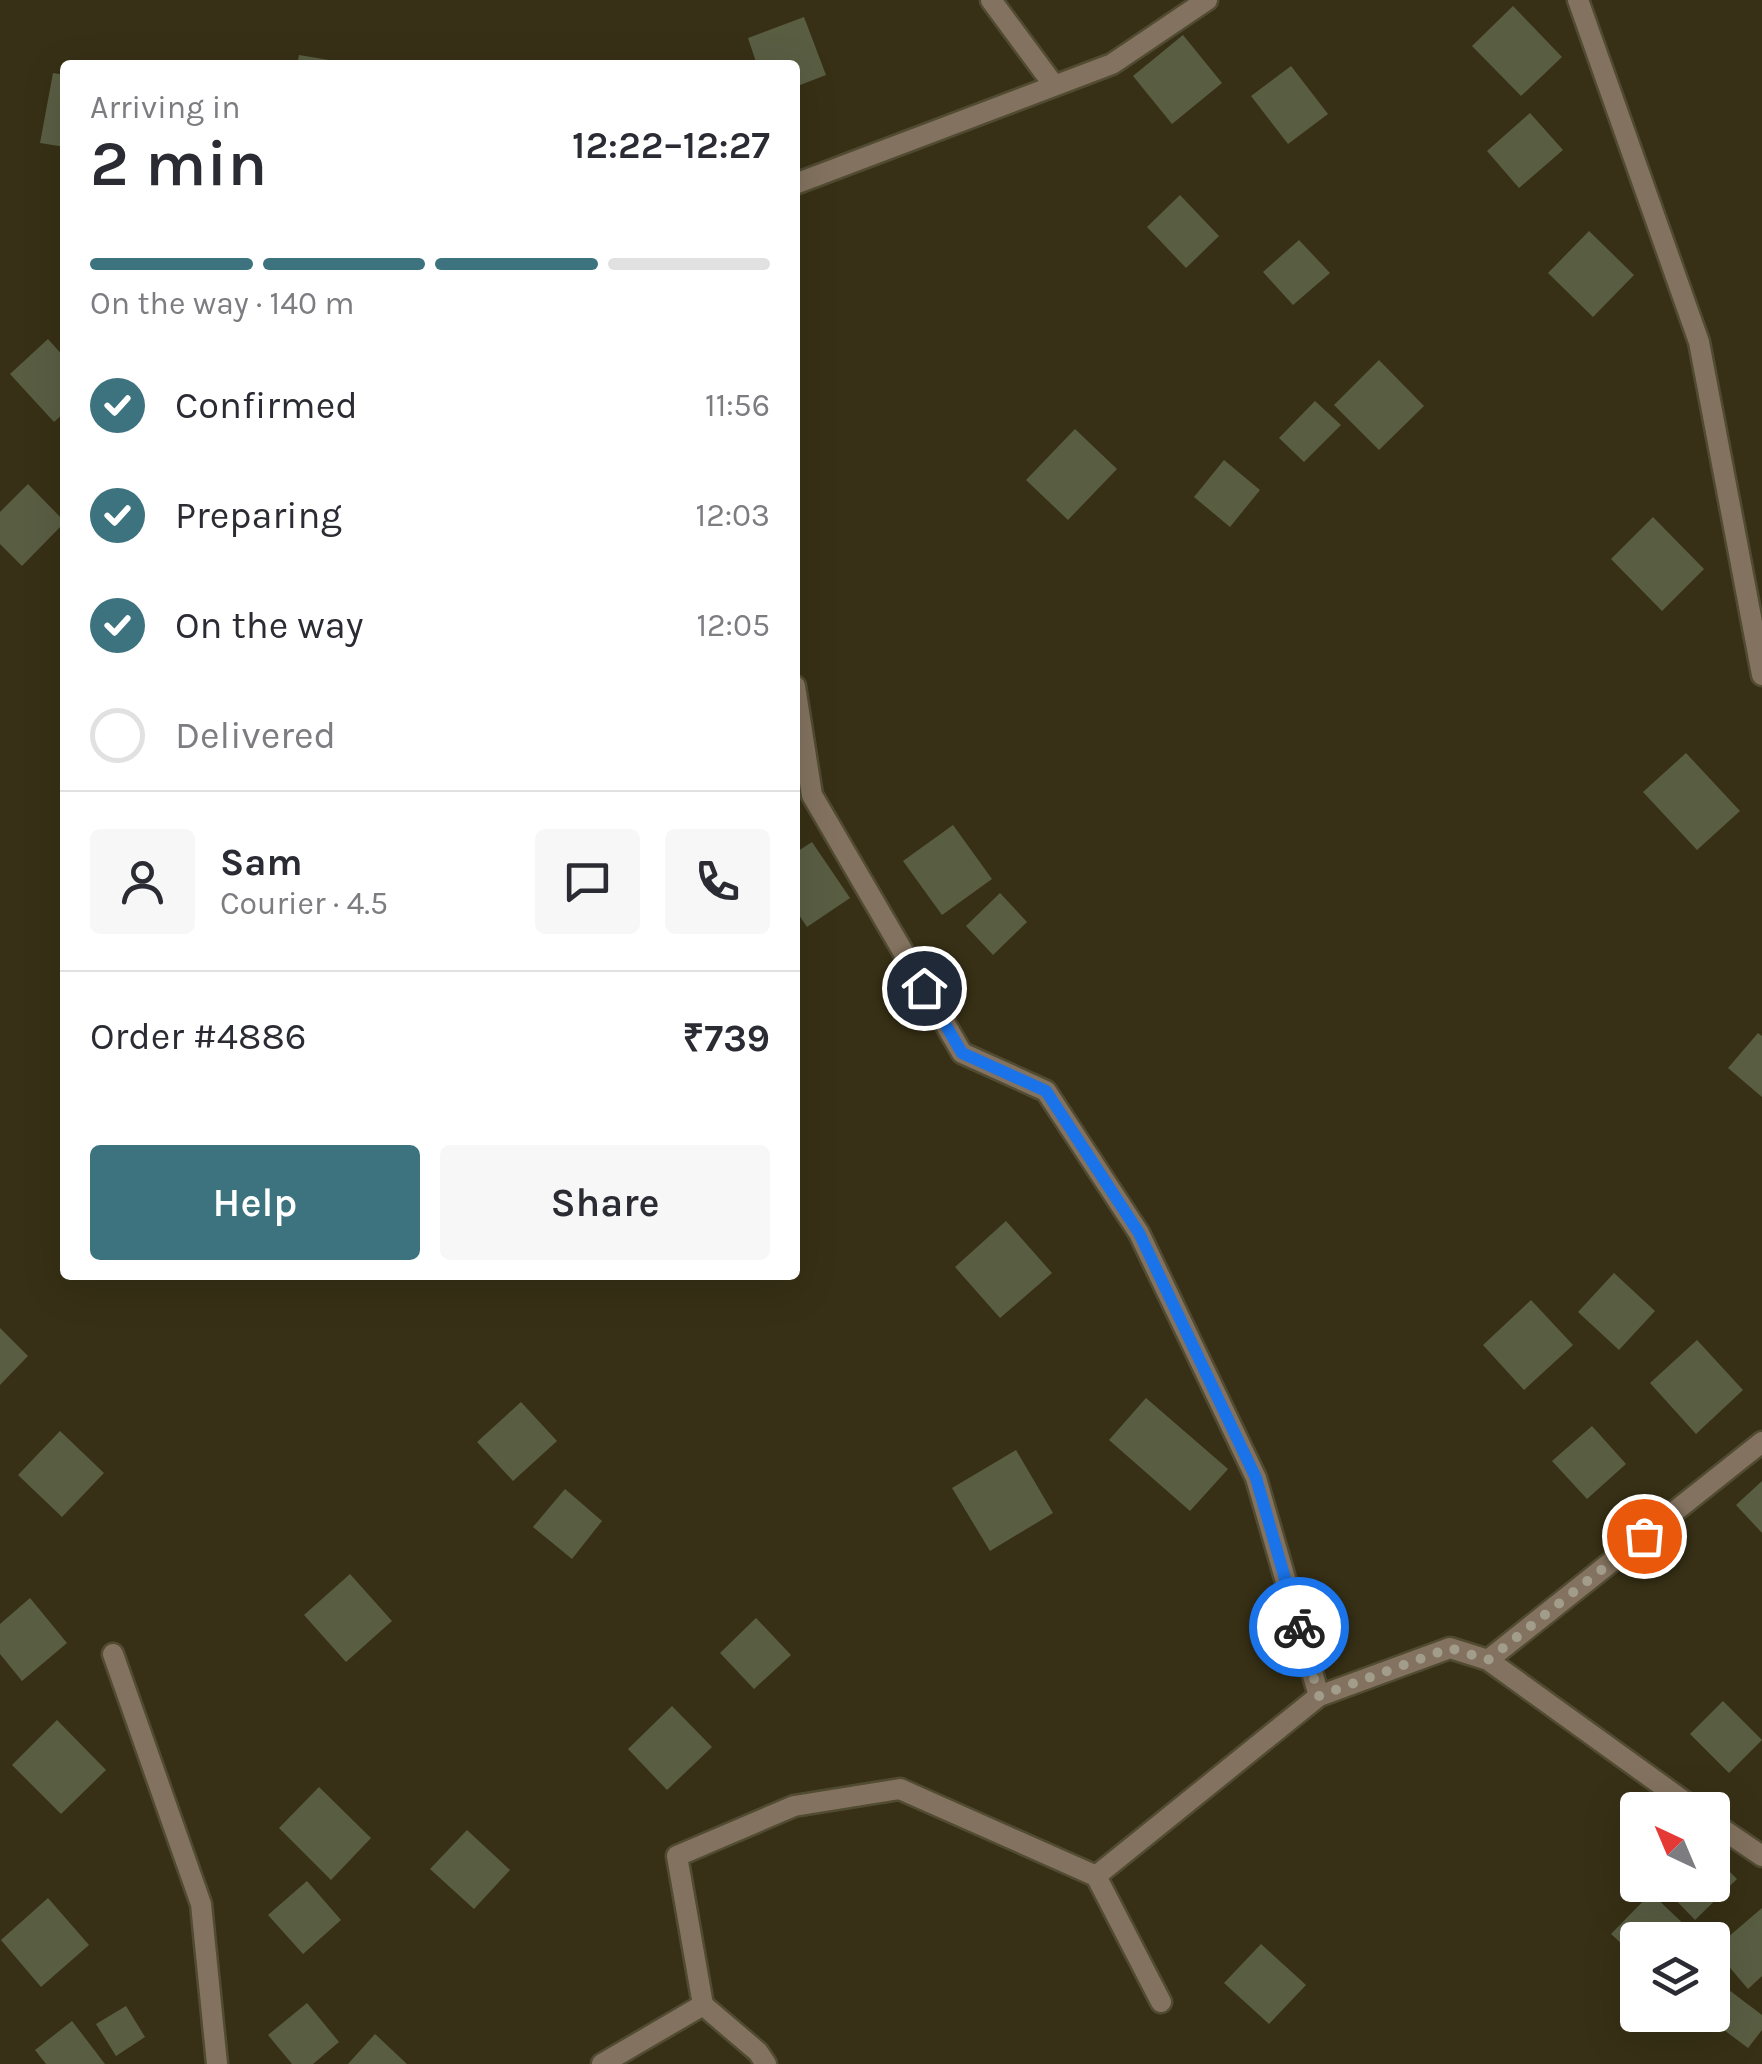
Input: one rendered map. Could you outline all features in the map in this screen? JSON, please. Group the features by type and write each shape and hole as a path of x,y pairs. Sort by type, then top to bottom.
{"street":[{"path":"992,0 1053,84"},
{"path":"800,182 1112,64 1207,0"},
{"path":"1578,0 1699,342 1762,675"},
{"path":"800,718 812,795 962,1053 1046,1091 1139,1233 1256,1478 1319,1696"},
{"path":"1488,1660 1762,1442"},
{"path":"1096,1876 1319,1696 1450,1648 1488,1660 1671,1792"},
{"path":"113,1654 201,1904 217,2064"},
{"path":"766,2064 758,2052 704,2005 677,1856 794,1806 900,1789 1096,1876 1160,2002"},
{"path":"1730,1834 1762,1856"},
{"path":"602,2064 704,2005"}],"building":[{"path":"1513,6 1562,57 1521,96 1472,46"},
{"path":"804,17 826,75 800,85 800,60 755,60 748,38"},
{"path":"1183,35 1222,83 1172,124 1133,76"},
{"path":"299,55 329,60 298,60"},
{"path":"1291,66 1328,114 1288,144 1251,96"},
{"path":"53,73 60,74 60,146 40,143"},
{"path":"1530,113 1563,150 1519,188 1487,151"},
{"path":"1180,195 1219,236 1186,268 1147,227"},
{"path":"1589,231 1634,275 1593,317 1548,273"},
{"path":"1299,240 1330,273 1293,305 1263,272"},
{"path":"48,339 60,352 60,417 54,422 10,374"},
{"path":"1379,360 1424,406 1379,450 1334,405"},
{"path":"1315,401 1341,425 1304,462 1279,438"},
{"path":"1075,429 1117,469 1068,520 1026,480"},
{"path":"1224,460 1260,490 1230,527 1194,497"},
{"path":"28,484 60,517 60,527 22,566 0,544 0,512"},
{"path":"1653,517 1704,569 1662,611 1611,559"},
{"path":"1686,753 1740,811 1697,850 1643,792"},
{"path":"953,825 992,879 942,915 903,861"},
{"path":"812,842 850,898 807,927 800,916 800,850"},
{"path":"1000,893 1027,922 993,955 966,926"},
{"path":"1758,1033 1762,1036 1762,1097 1728,1068"},
{"path":"1006,1221 1052,1273 1000,1318 955,1267"},
{"path":"1614,1273 1655,1311 1619,1350 1578,1312"},
{"path":"1531,1300 1573,1345 1524,1390 1483,1345"},
{"path":"0,1328 28,1356 0,1385"},
{"path":"1697,1340 1743,1390 1696,1434 1650,1383"},
{"path":"1146,1398 1228,1469 1190,1511 1109,1440"},
{"path":"521,1402 557,1441 513,1481 477,1442"},
{"path":"1592,1426 1626,1464 1587,1499 1552,1461"},
{"path":"60,1431 104,1473 62,1517 18,1475"},
{"path":"1016,1450 1053,1513 990,1551 952,1488"},
{"path":"1762,1481 1762,1533 1736,1505"},
{"path":"565,1489 602,1521 572,1559 533,1527"},
{"path":"350,1574 392,1621 346,1662 304,1615"},
{"path":"30,1598 67,1643 22,1681 0,1654 0,1624"},
{"path":"756,1618 791,1655 754,1689 720,1653"},
{"path":"1723,1701 1762,1740 1729,1773 1690,1734"},
{"path":"672,1706 712,1747 667,1790 628,1749"},
{"path":"57,1720 106,1770 61,1814 12,1765"},
{"path":"319,1787 371,1838 331,1880 279,1828"},
{"path":"467,1830 510,1870 474,1909 430,1869"},
{"path":"307,1881 341,1920 303,1954 268,1915"},
{"path":"48,1898 89,1945 41,1987 1,1940"},
{"path":"1642,1902 1660,1902 1682,1922 1623,1922"},
{"path":"1678,1902 1713,1902 1695,1920"},
{"path":"1762,1908 1762,1976 1748,1989 1730,1968 1730,1935"},
{"path":"1620,1925 1620,1942 1611,1934"},
{"path":"1261,1944 1306,1985 1269,2024 1224,1983"},
{"path":"1730,1991 1762,2015 1762,2030 1748,2048 1727,2032 1730,2032"},
{"path":"307,2003 339,2042 313,2064 292,2064 268,2035"},
{"path":"126,2006 145,2037 116,2056 96,2024"},
{"path":"72,2021 105,2064 46,2064 35,2050"},
{"path":"375,2034 407,2064 348,2064"}],"way so far":[{"path":"1299,1627 1319,1696 1450,1648 1488,1660 1644,1536"}],"route":[{"path":"924,988 962,1053 1046,1091 1139,1233 1256,1478 1299,1627"}]}
